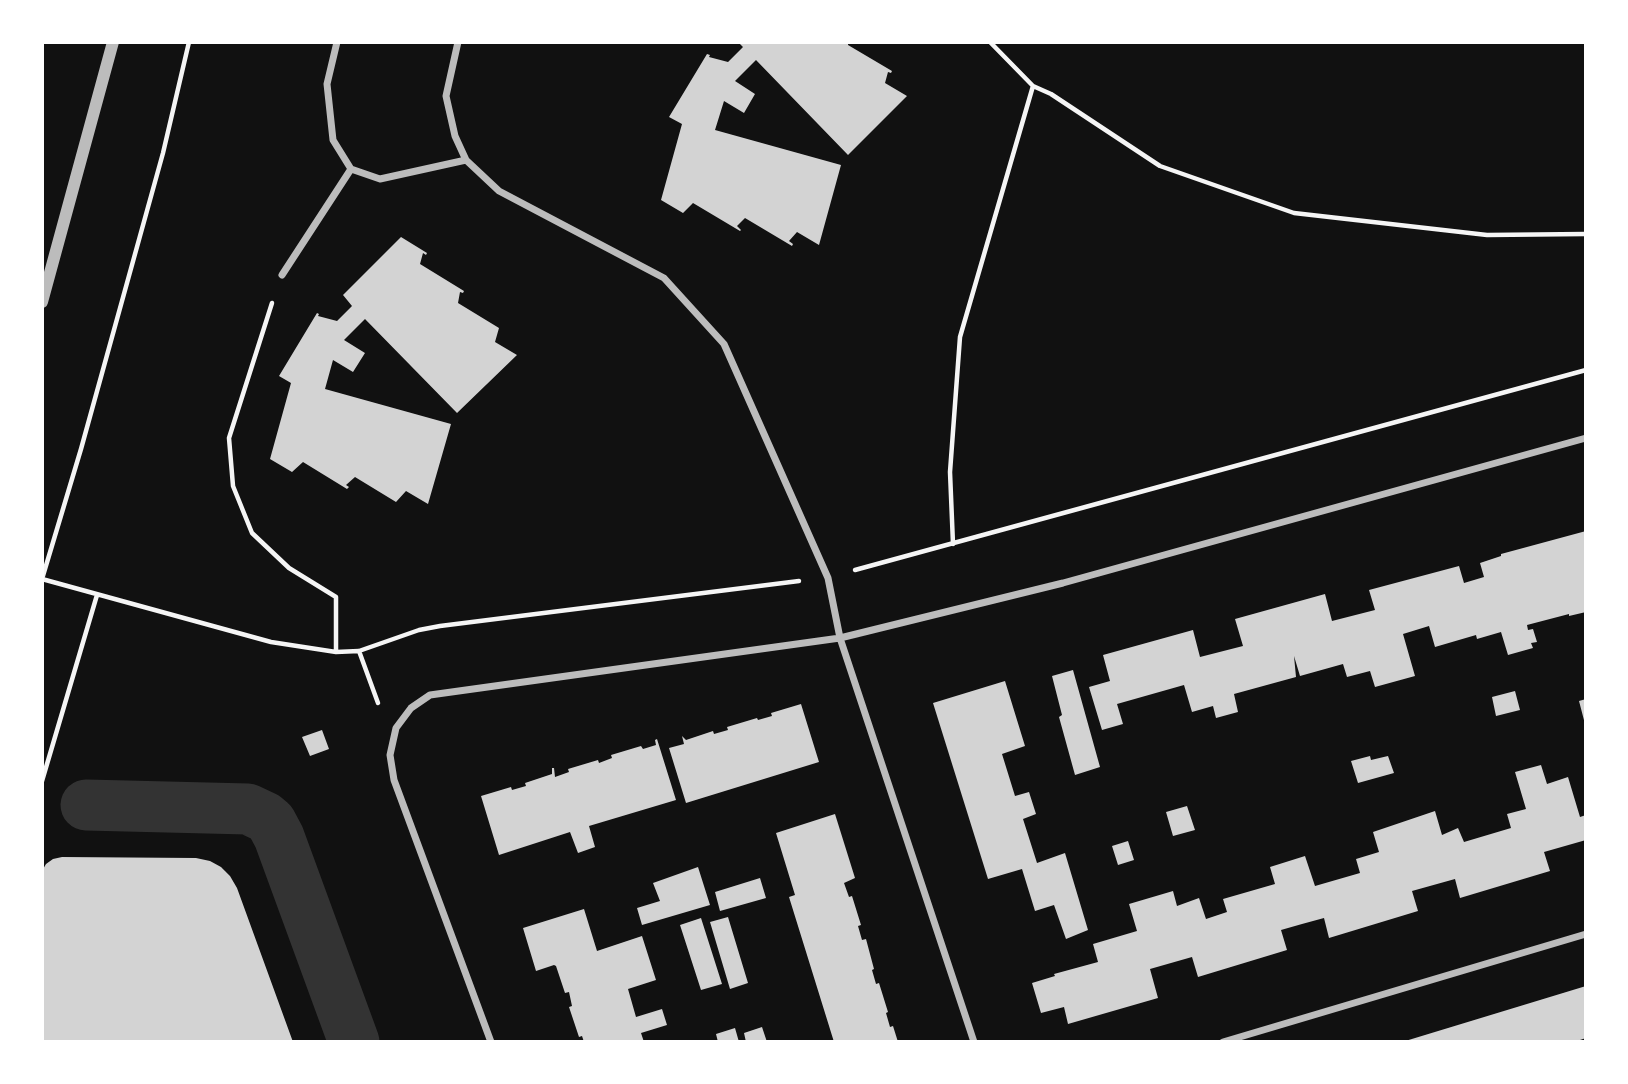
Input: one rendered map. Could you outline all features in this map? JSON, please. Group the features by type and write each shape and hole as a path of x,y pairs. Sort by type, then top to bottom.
{"street":[{"path":"42,302 113,42"},
{"path":"337,42 327,84 333,140 351,169 380,179 466,160"},
{"path":"458,42 446,96 455,136 466,160 499,191 663,278 724,344 828,578 840,638 974,1042"},
{"path":"282,275 351,169"},
{"path":"491,1042 394,780 390,755 396,728 411,708 430,695 840,638 1063,583 1586,438"},
{"path":"1223,1042 1586,934"}],"path":[{"path":"189,42 163,153 42,579 271,642 336,652 359,651 408,633 440,626 828,578 1586,370"},
{"path":"990,42 1033,86 1051,94 1160,166 1294,213 1487,235 1586,234"},
{"path":"953,544 950,472 960,337 1033,86"},
{"path":"282,275 229,438 233,486 252,533 289,568 335,597 336,652"},
{"path":"42,781 97,595"},
{"path":"359,651 380,710"}],"building":[{"path":"738,42 848,42 848,45 892,71 888,72 885,83 907,96 848,155 756,60 735,81 755,94 744,113 724,101 715,130 841,165 819,245 797,232 789,241 792,246 745,218 737,226 740,231 693,203 683,213 661,200 682,124 669,117 707,54 728,62 743,47"},
{"path":"401,237 427,253 423,253 420,264 464,291 460,292 458,303 499,328 495,342 517,355 457,413 365,319 344,340 365,353 353,372 333,360 325,389 451,424 428,504 406,491 396,502 355,477 346,485 349,487 347,489 303,462 292,472 270,459 291,383 279,376 317,313 318,316 337,321 352,306 343,295"},
{"path":"1586,531 1586,612 1527,625 1528,630 1533,629 1537,642 1531,643 1533,648 1508,655 1501,632 1477,639 1476,635 1435,647 1429,626 1403,634 1415,676 1375,687 1370,671 1347,677 1343,664 1300,676 1294,656 1296,677 1234,694 1238,712 1216,718 1213,706 1192,712 1184,685 1117,704 1123,724 1102,730 1089,687 1110,681 1103,655 1193,630 1200,657 1243,646 1235,619 1325,594 1332,621 1375,610 1369,590 1459,566 1464,583 1484,577 1480,563 1501,554"},
{"path":"1073,670 1100,767 1075,775 1059,717 1062,715 1052,676"},
{"path":"1005,681 1025,746 1002,754 1015,796 1029,792 1036,814 1023,819 1037,863 1065,853 1088,930 1066,939 1054,905 1035,911 1022,869 988,879 933,703"},
{"path":"1515,691 1520,710 1496,716 1492,697"},
{"path":"1586,699 1586,724 1585,724 1579,701"},
{"path":"801,704 819,762 686,803 669,748 684,744 682,736 686,740 713,731 714,734 728,730 727,727 772,716 771,713"},
{"path":"322,730 329,749 310,756 302,737"},
{"path":"657,739 676,800 589,826 595,847 578,853 570,832 499,855 481,796 511,787 512,790 526,786 525,783 552,774 552,768 555,777 569,772 568,769 612,758 611,755 641,746 643,749 656,745"},
{"path":"1370,756 1371,760 1388,756 1394,773 1358,783 1351,761"},
{"path":"1541,765 1547,784 1568,777 1580,817 1586,815 1586,840 1544,852 1550,871 1460,898 1455,879 1412,891 1418,911 1329,938 1324,918 1281,930 1287,950 1198,977 1192,957 1150,969 1158,998 1068,1024 1064,1007 1041,1013 1032,983 1098,962 1093,944 1137,931 1129,904 1173,891 1177,906 1199,898 1206,919 1227,912 1223,899 1275,884 1270,867 1305,856 1315,886 1360,873 1356,859 1379,852 1373,832 1435,811 1442,835 1458,828 1464,842 1511,828 1507,814 1526,809 1515,772"},
{"path":"1187,806 1195,830 1173,836 1166,812"},
{"path":"835,814 855,878 844,883 849,897 852,896 861,925 858,926 862,940 866,939 876,984 879,983 890,1027 893,1026 898,1042 834,1042 789,897 795,895 776,833"},
{"path":"1128,841 1134,860 1118,865 1112,846"},
{"path":"196,858 221,867 237,888 293,1042 42,1042 42,871 53,859"},
{"path":"698,867 710,905 642,925 637,908 660,901 653,883"},
{"path":"760,878 766,898 720,911 715,892"},
{"path":"584,909 597,951 642,936 656,980 628,989 636,1017 662,1009 667,1025 641,1033 644,1042 584,1042 582,1036 579,1037 569,1007 572,1006 569,992 565,993 556,966 536,971 523,928"},
{"path":"728,917 748,983 730,989 710,922"},
{"path":"701,918 722,984 701,990 680,925"},
{"path":"1586,986 1586,1038 1574,1042 1402,1042"},
{"path":"762,1027 767,1042 746,1042 744,1033"},
{"path":"735,1028 739,1042 718,1042 716,1034"}],"waterway":[{"path":"86,805 248,809 271,822 279,837 354,1042"}]}
